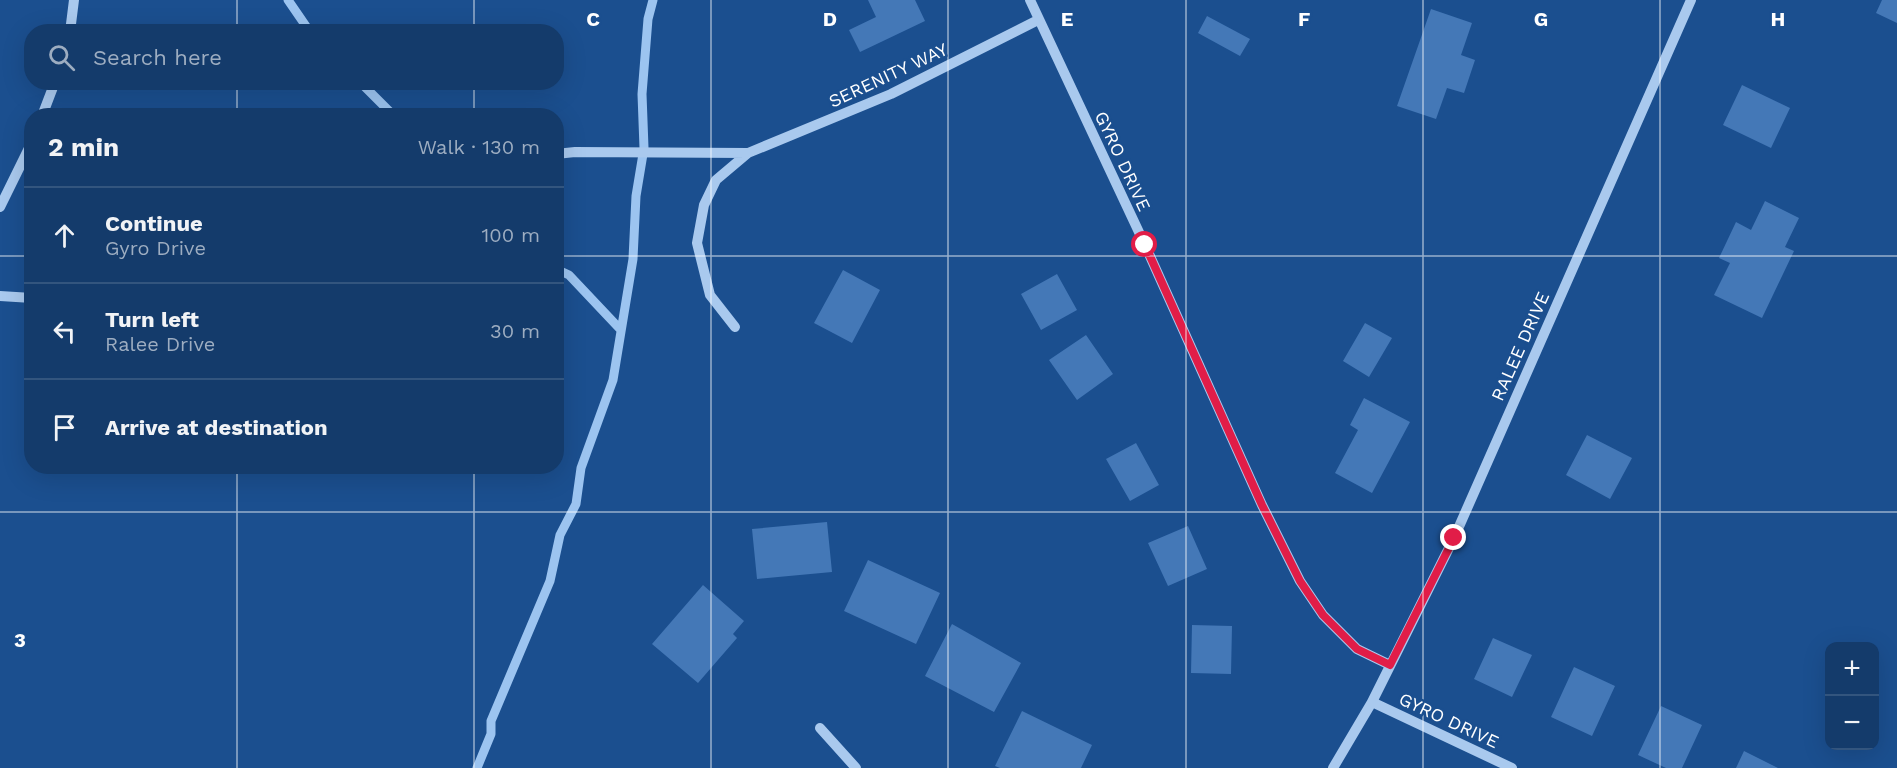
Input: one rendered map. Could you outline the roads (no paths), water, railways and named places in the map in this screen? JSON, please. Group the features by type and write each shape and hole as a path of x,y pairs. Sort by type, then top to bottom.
{"street":[{"path":"71,24 74,0"},
{"name":"GYRO DRIVE","path":"1030,0 1145,245 1262,505 1300,581 1323,615 1357,649 1390,665"},
{"name":"RALEE DRIVE","path":"1333,768 1372,702 1454,538 1691,0"},
{"name":"SERENITY WAY","path":"735,327 710,295 697,243 704,205 716,180 748,153 891,94 1038,20"},
{"path":"45,108 52,90"},
{"name":"SERENITY WAY","path":"564,153 748,153"},
{"path":"0,207 24,158"},
{"path":"0,296 24,298"},
{"name":"GYRO DRIVE","path":"1372,702 1512,768"},
{"path":"820,728 856,768"}],"waterway":[{"path":"288,0 304,24"},
{"path":"477,768 491,734 491,721 550,581 560,535 576,504 581,468 613,380 633,259 636,196 644,148 642,94 648,19 653,0"},
{"path":"368,90 386,108"},
{"path":"564,273 569,275 620,329"}]}
